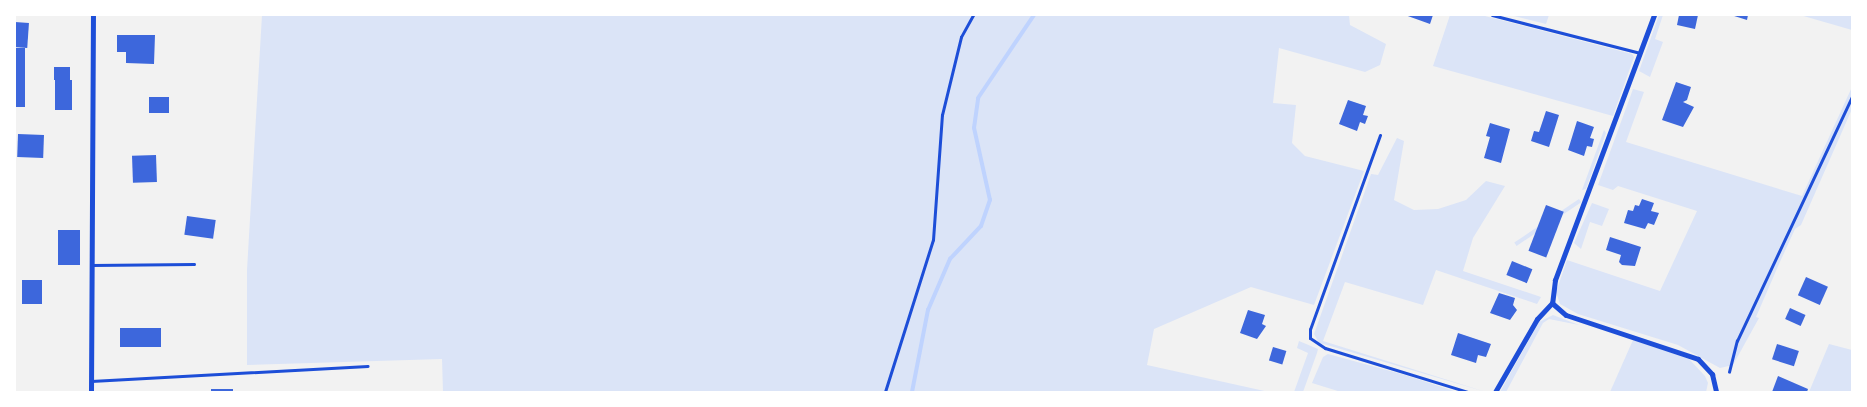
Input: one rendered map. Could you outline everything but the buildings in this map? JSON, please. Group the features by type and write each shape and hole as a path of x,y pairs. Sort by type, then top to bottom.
{"street":[{"path":"91,392 93,15"},
{"path":"1495,392 1537,319 1552,302 1555,280 1654,15"},
{"path":"1552,302 1566,315 1698,359 1712,374 1716,392"}],"lane":[{"path":"1492,15 1640,53"},
{"path":"1380,135 1310,329 1310,338 1325,348 1468,392"},
{"path":"92,265 194,264"},
{"path":"91,382 368,366"}],"path":[{"path":"885,392 933,240 942,115 961,37 973,15"},
{"path":"1729,372 1737,341 1852,97"}],"shaded area":[{"path":"262,15 1349,15 1350,25 1386,44 1380,65 1365,72 1279,48 1273,103 1296,105 1292,143 1305,156 1364,171 1314,305 1251,287 1154,329 1147,365 1269,392 443,392 442,359 247,365 247,270"},
{"path":"1450,15 1481,15 1632,54 1634,57 1613,116 1433,66"},
{"path":"1510,15 1549,15 1546,24"},
{"path":"1659,15 1663,15 1655,39 1663,42 1650,77 1639,71"},
{"path":"1800,15 1852,15 1852,30"},
{"path":"1852,87 1852,109 1801,225 1795,229 1779,264 1756,317 1759,318 1733,365 1720,368 1678,345 1578,314 1560,304 1556,292 1567,260 1660,291 1697,211 1618,186 1613,190 1598,185 1633,89 1644,92 1626,142 1802,196"},
{"path":"1604,130 1606,133 1586,189 1582,190"},
{"path":"1397,138 1404,141 1394,200 1414,210 1438,209 1466,200 1486,181 1505,186 1473,238 1463,271 1541,297 1537,304 1436,270 1423,305 1345,282 1323,341 1486,392 1319,343 1314,334 1371,174 1378,175"},
{"path":"1579,199 1581,202 1517,246 1514,243"},
{"path":"1592,203 1609,209 1602,226 1590,222 1581,249 1574,243"},
{"path":"1553,315 1579,325 1549,319 1543,323 1506,392 1500,392 1539,322"},
{"path":"1633,340 1689,359 1705,376 1708,383 1706,392 1610,392"},
{"path":"1299,341 1318,349 1303,392 1294,392 1308,353 1297,348"},
{"path":"1829,344 1852,350 1852,392 1809,392"},
{"path":"1328,354 1405,375 1457,392 1341,392 1312,383 1323,357"}],"waterway":[{"path":"912,392 928,310 950,259 981,226 990,200 974,128 978,98 1034,15"}]}
